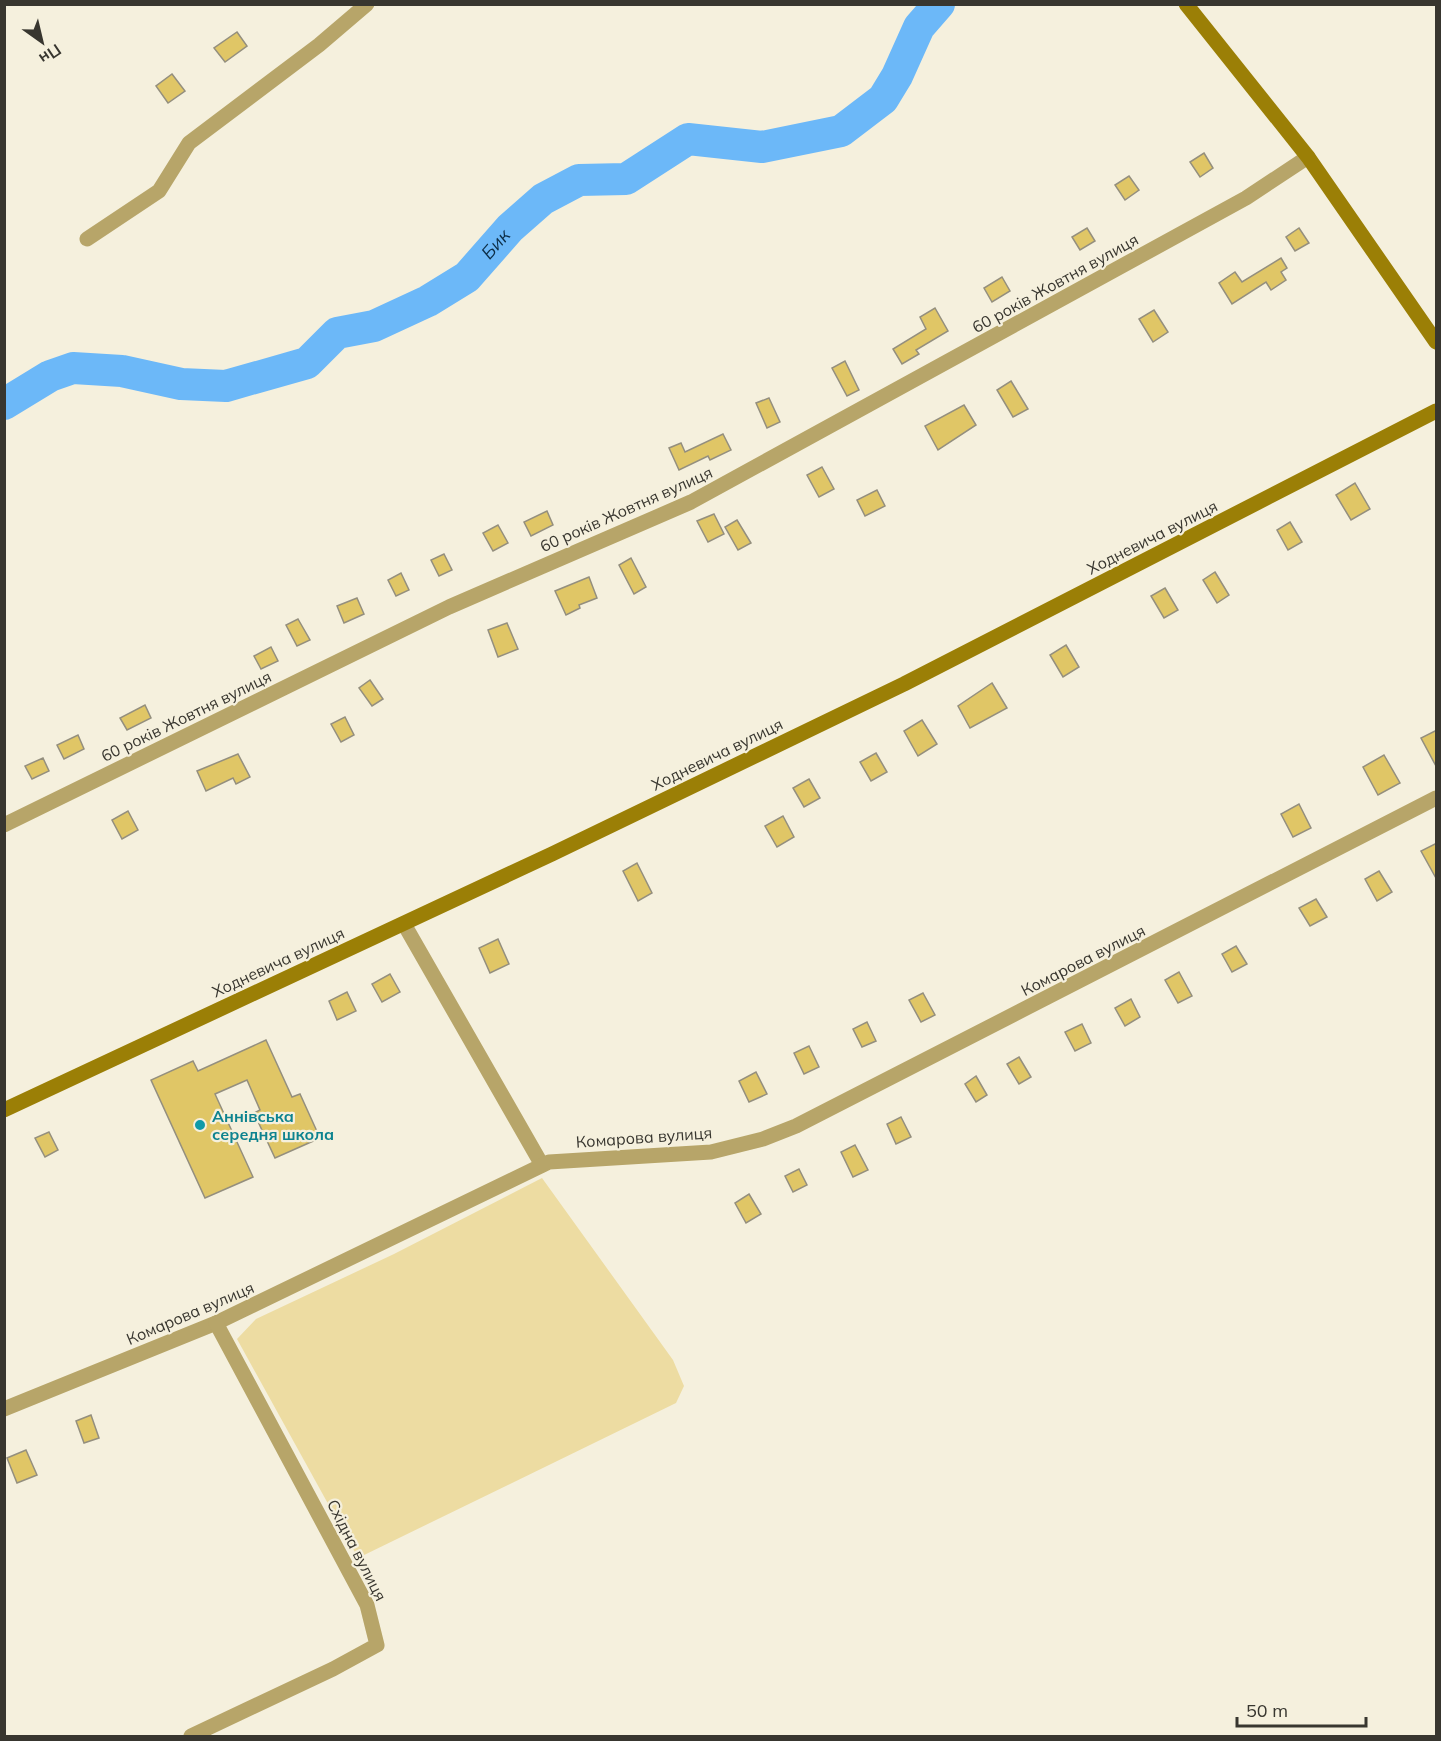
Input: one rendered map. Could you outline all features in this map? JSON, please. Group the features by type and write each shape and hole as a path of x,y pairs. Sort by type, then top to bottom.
{"main road":[{"path":"1186,4 1308,157 1437,342"},
{"name":"Ходневича вулиця","path":"4,1110 404,924 904,684 1437,411"}],"street":[{"path":"87,239 159,191 189,143 319,45 367,4"},
{"name":"60 років Жовтня вулиця","path":"4,825 449,606 691,502 1246,198 1308,157"},
{"name":"Комарова вулиця","path":"4,1409 216,1323 549,1162 711,1152 764,1139 796,1126 1437,798"},
{"path":"404,924 542,1165"},
{"name":"Східна вулиця","path":"191,1737 333,1670 377,1645 367,1605 216,1323"}],"shaded area":[{"path":"542,1178 673,1360 684,1386 676,1403 358,1558 237,1339 256,1319 394,1254"}],"building":[{"path":"237,32 247,46 225,62 214,48"},
{"path":"172,74 185,91 168,103 156,86"},
{"path":"1204,153 1213,168 1200,177 1190,162"},
{"path":"1129,176 1139,190 1125,200 1115,185"},
{"path":"1087,228 1095,241 1080,250 1072,237"},
{"path":"1299,228 1309,243 1295,251 1286,237"},
{"path":"1281,258 1287,268 1281,272 1286,280 1271,290 1266,282 1232,304 1219,283 1235,272 1242,282"},
{"path":"1002,277 1010,291 992,302 984,288"},
{"path":"935,308 948,331 916,350 919,354 902,364 893,349 926,329 920,317"},
{"path":"1154,310 1168,332 1153,342 1139,319"},
{"path":"845,361 859,390 847,396 832,368"},
{"path":"1011,381 1028,409 1013,417 997,390"},
{"path":"769,398 780,422 767,428 756,403"},
{"path":"964,405 976,425 938,450 925,426"},
{"path":"723,434 731,450 710,460 708,456 679,470 669,448 681,443 685,452"},
{"path":"822,467 834,489 819,497 807,475"},
{"path":"1355,483 1370,509 1351,520 1336,495"},
{"path":"877,490 885,506 865,516 857,500"},
{"path":"547,511 553,525 531,536 524,522"},
{"path":"714,514 724,534 708,542 697,521"},
{"path":"737,520 751,543 738,550 725,527"},
{"path":"1290,522 1302,542 1288,550 1277,530"},
{"path":"498,525 508,543 493,551 483,533"},
{"path":"444,554 452,570 439,576 431,560"},
{"path":"631,558 646,587 634,594 619,565"},
{"path":"1215,572 1229,595 1217,603 1203,580"},
{"path":"401,573 409,590 396,596 388,580"},
{"path":"589,577 597,598 579,605 580,608 566,615 555,591"},
{"path":"1165,588 1178,610 1164,618 1151,596"},
{"path":"357,598 364,614 344,623 337,606"},
{"path":"298,619 310,640 297,646 286,625"},
{"path":"507,623 518,649 498,657 488,630"},
{"path":"1066,645 1079,667 1063,677 1050,655"},
{"path":"271,647 278,661 261,669 254,656"},
{"path":"370,680 383,699 372,706 359,688"},
{"path":"992,683 1007,708 970,728 958,706"},
{"path":"145,705 151,718 127,730 120,718"},
{"path":"345,717 354,735 341,742 331,724"},
{"path":"922,720 937,744 918,756 904,731"},
{"path":"1437,730 1437,768 1421,738"},
{"path":"78,735 84,749 64,759 57,745"},
{"path":"876,753 887,772 871,781 860,762"},
{"path":"238,754 250,777 236,784 233,778 206,791 197,771"},
{"path":"1384,755 1400,783 1378,795 1363,767"},
{"path":"43,758 49,771 32,779 25,766"},
{"path":"809,779 820,798 804,807 793,788"},
{"path":"1299,804 1311,828 1293,837 1281,814"},
{"path":"128,811 138,830 122,839 112,820"},
{"path":"783,816 794,837 777,847 765,826"},
{"path":"1437,843 1437,880 1421,851"},
{"path":"637,863 652,893 638,901 623,871"},
{"path":"1379,871 1392,892 1377,901 1365,879"},
{"path":"1316,899 1327,917 1310,926 1299,908"},
{"path":"498,939 509,964 490,973 479,948"},
{"path":"1236,946 1247,964 1232,972 1222,954"},
{"path":"1179,972 1192,996 1178,1003 1165,980"},
{"path":"390,974 400,992 382,1002 372,984"},
{"path":"347,992 356,1011 337,1020 329,1001"},
{"path":"923,993 935,1015 921,1022 909,1000"},
{"path":"1131,999 1140,1017 1125,1026 1115,1008"},
{"path":"867,1022 876,1041 862,1047 853,1029"},
{"path":"1082,1024 1091,1043 1075,1051 1065,1032"},
{"name":"Аннівська середня школа","path":"266,1040 292,1097 300,1094 320,1138 275,1158 254,1113 260,1110 247,1080 215,1094 253,1177 205,1198 151,1080 193,1061 198,1071"},
{"path":"809,1046 819,1067 804,1074 794,1053"},
{"path":"1019,1057 1031,1077 1019,1084 1007,1064"},
{"path":"756,1072 767,1094 749,1102 739,1081"},
{"path":"976,1076 987,1095 976,1102 965,1084"},
{"path":"901,1117 911,1137 896,1144 887,1124"},
{"path":"49,1132 58,1150 45,1157 35,1138"},
{"path":"855,1145 868,1170 853,1177 841,1152"},
{"path":"799,1169 807,1185 793,1192 785,1176"},
{"path":"749,1194 761,1214 746,1223 735,1203"},
{"path":"91,1415 99,1438 84,1443 76,1421"},
{"path":"26,1450 37,1475 17,1483 7,1458"}],"waterway":[{"name":"Бик","path":"4,404 50,376 73,368 122,371 181,384 226,386 307,363 337,333 374,326 428,301 467,277 510,228 543,199 579,180 626,179 688,139 762,147 841,131 883,99 897,76 919,27 939,4"}],"place":[{"name":"Аннівська середня школа","path":"200,1125"}]}
